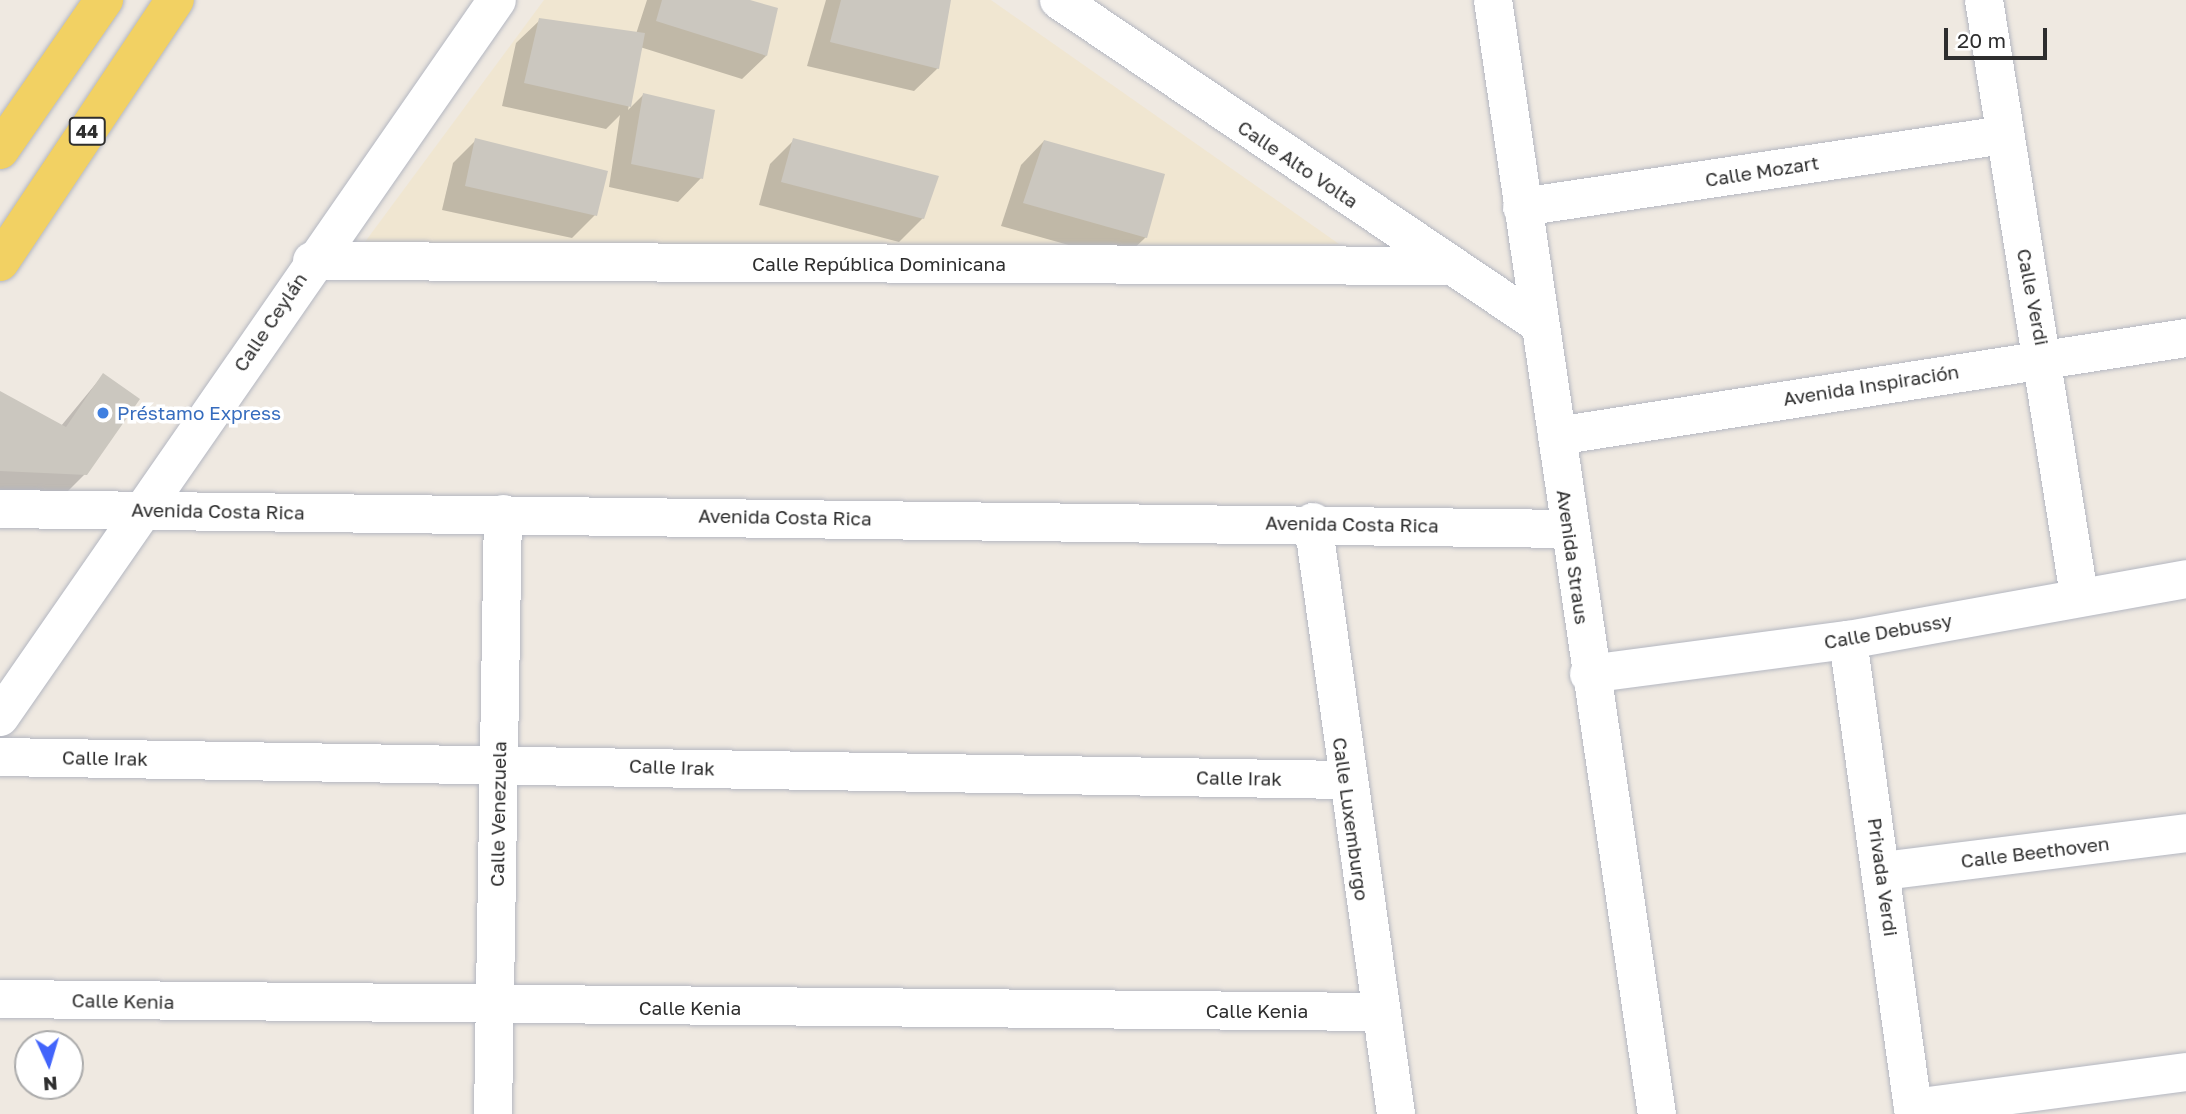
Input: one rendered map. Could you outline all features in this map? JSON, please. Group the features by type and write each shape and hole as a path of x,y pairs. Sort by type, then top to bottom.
{"main road":[{"path":"5,135 104,0"},
{"name":"44","path":"0,262 175,0"}],"street":[{"name":"Calle Ceylán","path":"0,717 312,261 497,0"},
{"name":"Calle Alto Volta","path":"1059,0 1446,266 1539,324"},
{"name":"Avenida Straus","path":"1493,0 1589,674 1657,1114"},
{"name":"Calle Verdi","path":"1984,0 2002,135 2044,357 2079,595"},
{"name":"Calle Mozart","path":"1522,207 2002,135"},
{"name":"Calle República Dominicana","path":"312,261 1446,266"},
{"name":"Avenida Inspiración","path":"1557,436 2044,357 2186,338"},
{"name":"Avenida Costa Rica","path":"0,509 1313,522 1570,529"},
{"name":"Calle Venezuela","path":"493,1114 503,514"},
{"name":"Calle Luxemburgo","path":"1313,522 1345,780 1396,1114"},
{"name":"Calle Debussy","path":"1589,674 1848,640 2079,595 2186,579"},
{"name":"Privada Verdi","path":"1848,640 1883,872 1914,1111"},
{"name":"Calle Irak","path":"0,757 499,762 1345,780"},
{"name":"Calle Beethoven","path":"1883,872 2186,832"},
{"name":"Calle Kenia","path":"0,999 495,1006 1380,1012"},
{"path":"1914,1111 2186,1072"}],"shaded area":[{"path":"544,0 991,0 1339,244 359,250"}],"building":[{"path":"662,0 750,0 778,8 767,56 656,21"},
{"path":"841,0 951,0 939,69 830,42"},
{"path":"539,18 645,33 631,107 524,83"},
{"path":"643,93 715,110 703,179 631,164"},
{"path":"475,138 608,171 597,216 465,186"},
{"path":"793,138 939,176 924,219 781,182"},
{"path":"1044,140 1165,174 1147,238 1023,203"},
{"name":"Préstamo Express","path":"103,373 140,399 87,475 0,471 0,391 66,427"}],"place":[{"name":"Préstamo Express","path":"103,413"}]}
